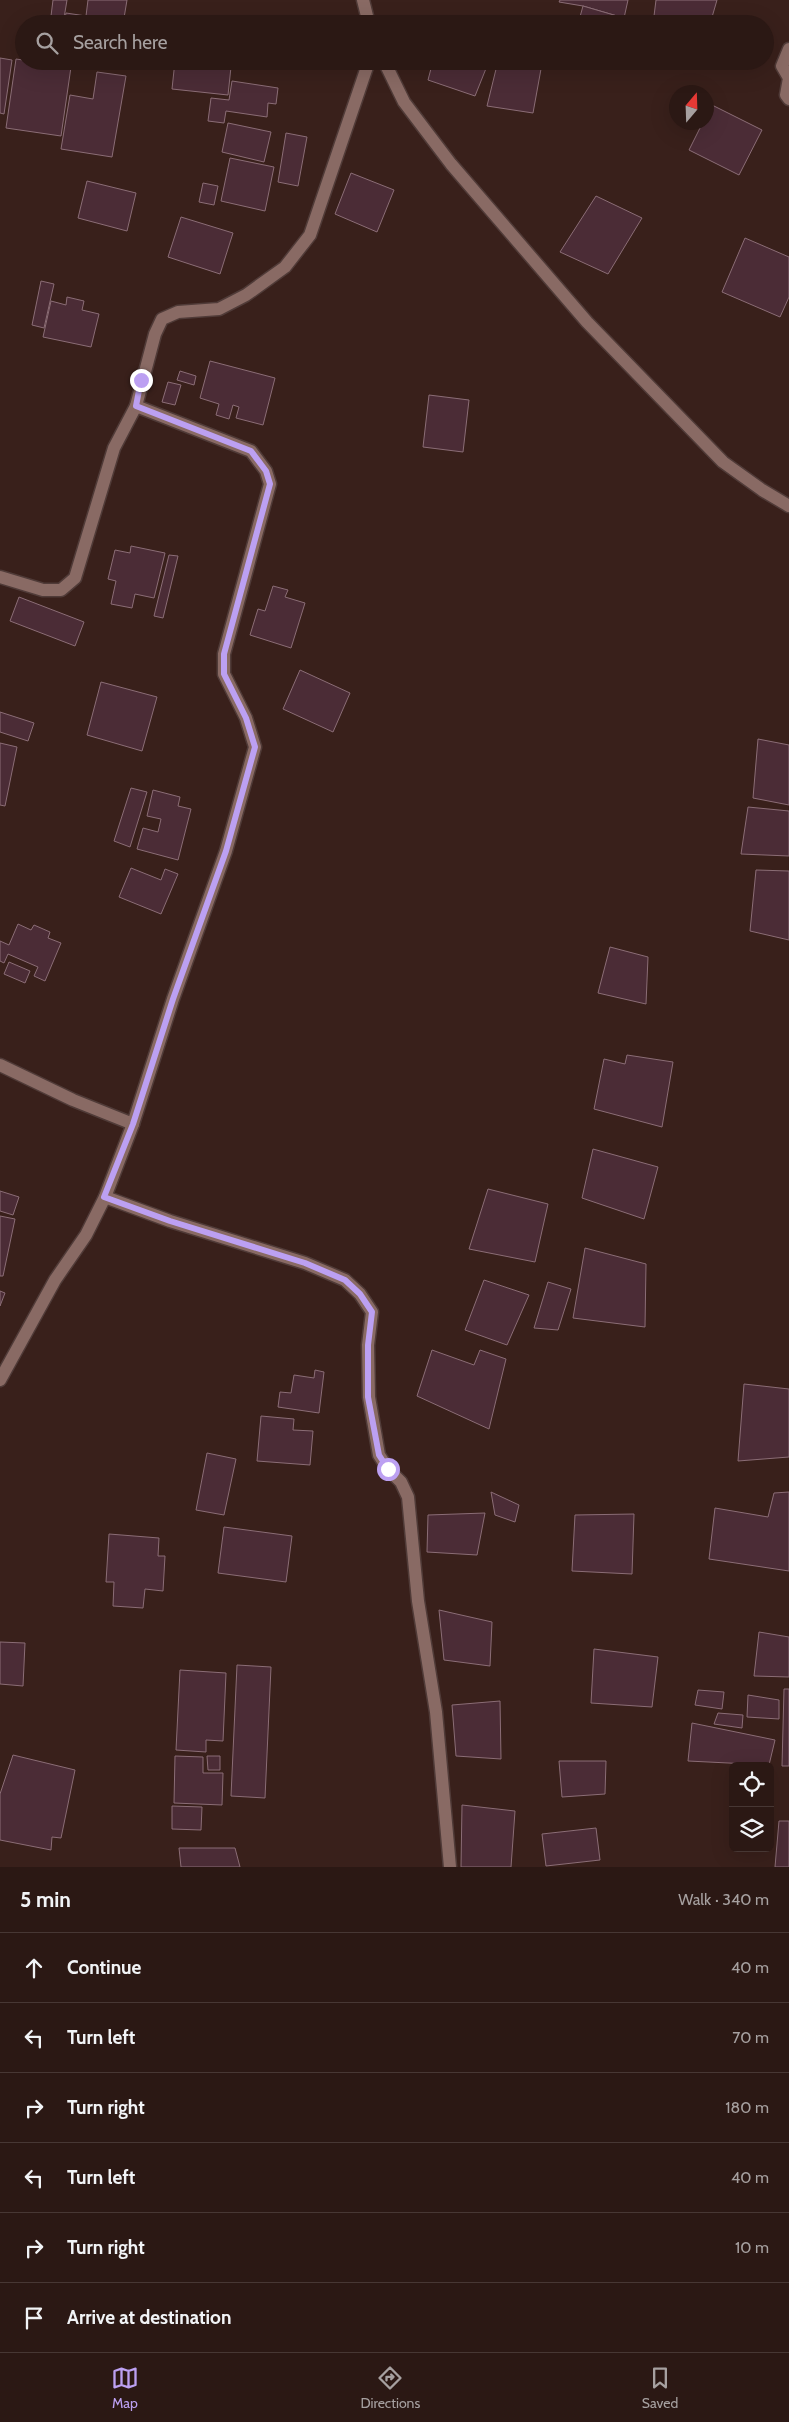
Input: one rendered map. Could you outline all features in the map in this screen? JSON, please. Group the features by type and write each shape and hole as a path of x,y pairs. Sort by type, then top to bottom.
{"street":[{"path":"363,0 367,15"},
{"path":"789,49 782,66 789,78 786,95 789,99"},
{"path":"0,577 43,590 61,590 75,578 114,448 136,406 154,334 162,318 178,312 219,309 246,296 286,267 310,235 365,70"},
{"path":"388,70 404,102 451,164 587,322 723,462 762,490 789,506"},
{"path":"0,1380 55,1280 86,1235 104,1197 133,1124 173,999 226,851 255,747 246,718 224,674 224,654 270,484 266,471 251,451 136,406"},
{"path":"0,1065 74,1100 133,1124"},
{"path":"104,1197 170,1221 305,1263 345,1280 360,1294 372,1312 368,1345 368,1397 379,1455 388,1469 401,1482 408,1497 418,1601 436,1712 450,1867"}],"building":[{"path":"53,0 67,0 64,15 51,15"},
{"path":"88,0 127,0 124,15 86,15"},
{"path":"560,0 628,0 625,15 614,15 583,6 559,2"},
{"path":"656,0 717,0 713,15 654,15"},
{"path":"583,6 614,15 580,15"},
{"path":"0,58 12,60 4,114 0,113"},
{"path":"15,66 15,70 71,70 61,136 6,128"},
{"path":"174,70 231,70 228,95 172,89"},
{"path":"431,70 485,70 475,96 428,80"},
{"path":"496,70 541,70 533,113 487,106"},
{"path":"97,72 126,76 112,157 61,149 70,95 93,99"},
{"path":"232,81 278,88 276,104 268,103 267,117 226,111 224,123 208,121 211,98 229,100"},
{"path":"714,106 762,130 739,175 689,150 699,130 714,130"},
{"path":"228,123 271,132 264,162 222,152"},
{"path":"286,133 307,137 298,186 278,182"},
{"path":"230,158 274,167 265,211 221,201"},
{"path":"351,173 394,190 377,232 335,214"},
{"path":"87,181 136,193 127,231 78,218"},
{"path":"203,183 218,186 214,205 199,202"},
{"path":"596,196 642,218 608,274 560,252"},
{"path":"181,217 233,233 220,274 168,257"},
{"path":"745,238 789,257 789,297 780,317 722,292"},
{"path":"41,281 54,284 44,328 32,325"},
{"path":"67,297 84,301 82,310 99,314 91,347 43,337 51,301 66,305"},
{"path":"210,361 275,378 263,425 236,418 239,407 233,405 229,419 216,415 219,404 200,398"},
{"path":"180,371 196,376 194,385 177,380"},
{"path":"168,382 181,385 175,405 162,402"},
{"path":"429,395 469,400 463,452 423,447"},
{"path":"131,546 165,553 154,598 135,594 132,608 111,604 116,581 108,579 115,550 130,553"},
{"path":"169,555 178,556 163,618 154,616"},
{"path":"273,586 288,590 285,597 305,603 291,648 250,635 258,609 265,611"},
{"path":"19,597 84,622 75,646 10,621"},
{"path":"300,670 350,693 333,732 283,709"},
{"path":"101,682 157,697 142,751 87,735"},
{"path":"0,712 34,723 28,741 0,732"},
{"path":"758,739 789,745 789,805 753,798"},
{"path":"0,743 17,747 5,806 0,805"},
{"path":"131,788 147,792 130,847 114,841"},
{"path":"153,790 180,797 178,806 191,809 178,860 137,849 143,828 158,832 161,819 147,816"},
{"path":"748,807 789,811 789,856 741,854"},
{"path":"131,868 161,880 165,869 178,874 161,914 119,897"},
{"path":"756,870 789,871 789,940 750,931"},
{"path":"18,924 31,930 34,925 50,932 48,938 61,943 45,981 34,976 38,967 8,954 4,963 0,961 0,941 9,945"},
{"path":"610,947 648,957 646,1004 598,993"},
{"path":"9,962 30,971 25,983 4,974"},
{"path":"627,1055 673,1062 662,1127 594,1109 604,1059 625,1064"},
{"path":"593,1149 658,1167 644,1219 582,1198"},
{"path":"488,1189 548,1204 535,1262 469,1249"},
{"path":"0,1191 19,1197 13,1215 0,1211"},
{"path":"0,1216 15,1219 3,1276 0,1276"},
{"path":"585,1248 646,1264 645,1327 573,1318"},
{"path":"484,1280 529,1295 507,1345 465,1330"},
{"path":"548,1282 571,1289 558,1330 534,1328"},
{"path":"0,1291 5,1293 0,1306"},
{"path":"432,1350 474,1365 480,1350 506,1359 489,1429 417,1396"},
{"path":"315,1370 324,1372 319,1413 278,1407 280,1392 291,1393 294,1375 314,1378"},
{"path":"744,1384 789,1389 789,1457 738,1461"},
{"path":"261,1416 294,1419 293,1430 313,1431 310,1465 257,1461"},
{"path":"207,1453 236,1459 224,1515 196,1510"},
{"path":"491,1492 519,1505 515,1522 495,1515"},
{"path":"789,1492 789,1571 709,1559 715,1508 768,1517 774,1493"},
{"path":"485,1513 477,1555 427,1552 428,1515"},
{"path":"634,1514 632,1574 572,1571 575,1515"},
{"path":"224,1527 292,1536 286,1582 218,1573"},
{"path":"109,1534 159,1538 158,1556 165,1556 163,1591 145,1589 143,1608 113,1606 114,1582 106,1582"},
{"path":"439,1610 492,1622 490,1666 444,1660"},
{"path":"759,1632 789,1637 789,1677 754,1676"},
{"path":"0,1642 25,1643 23,1686 0,1684"},
{"path":"594,1649 658,1657 652,1707 591,1703"},
{"path":"237,1665 271,1667 265,1798 231,1796"},
{"path":"180,1670 226,1673 223,1741 206,1740 206,1752 176,1750"},
{"path":"784,1689 789,1689 789,1766 782,1766"},
{"path":"698,1690 724,1692 722,1709 695,1705"},
{"path":"748,1695 779,1700 779,1719 747,1717"},
{"path":"500,1701 501,1759 456,1756 452,1705"},
{"path":"718,1713 743,1715 742,1728 714,1724"},
{"path":"692,1723 775,1740 770,1762 729,1763 688,1761"},
{"path":"13,1755 75,1770 61,1838 52,1837 51,1850 0,1840 0,1794"},
{"path":"175,1756 203,1757 203,1773 223,1773 222,1805 174,1803"},
{"path":"207,1756 220,1756 220,1770 208,1770"},
{"path":"559,1761 606,1761 605,1794 562,1797"},
{"path":"462,1805 515,1811 511,1867 461,1867"},
{"path":"172,1806 202,1807 201,1830 172,1829"},
{"path":"779,1821 789,1821 789,1867 775,1867"},
{"path":"596,1828 600,1860 546,1866 542,1834"},
{"path":"179,1848 235,1848 240,1867 181,1867"}],"route":[{"path":"141,380 136,406 251,451 266,471 270,484 224,654 224,674 246,718 255,747 226,851 195,933 133,1124 104,1197 170,1221 305,1263 345,1280 360,1294 372,1312 368,1345 368,1397 379,1455 388,1469"}]}
